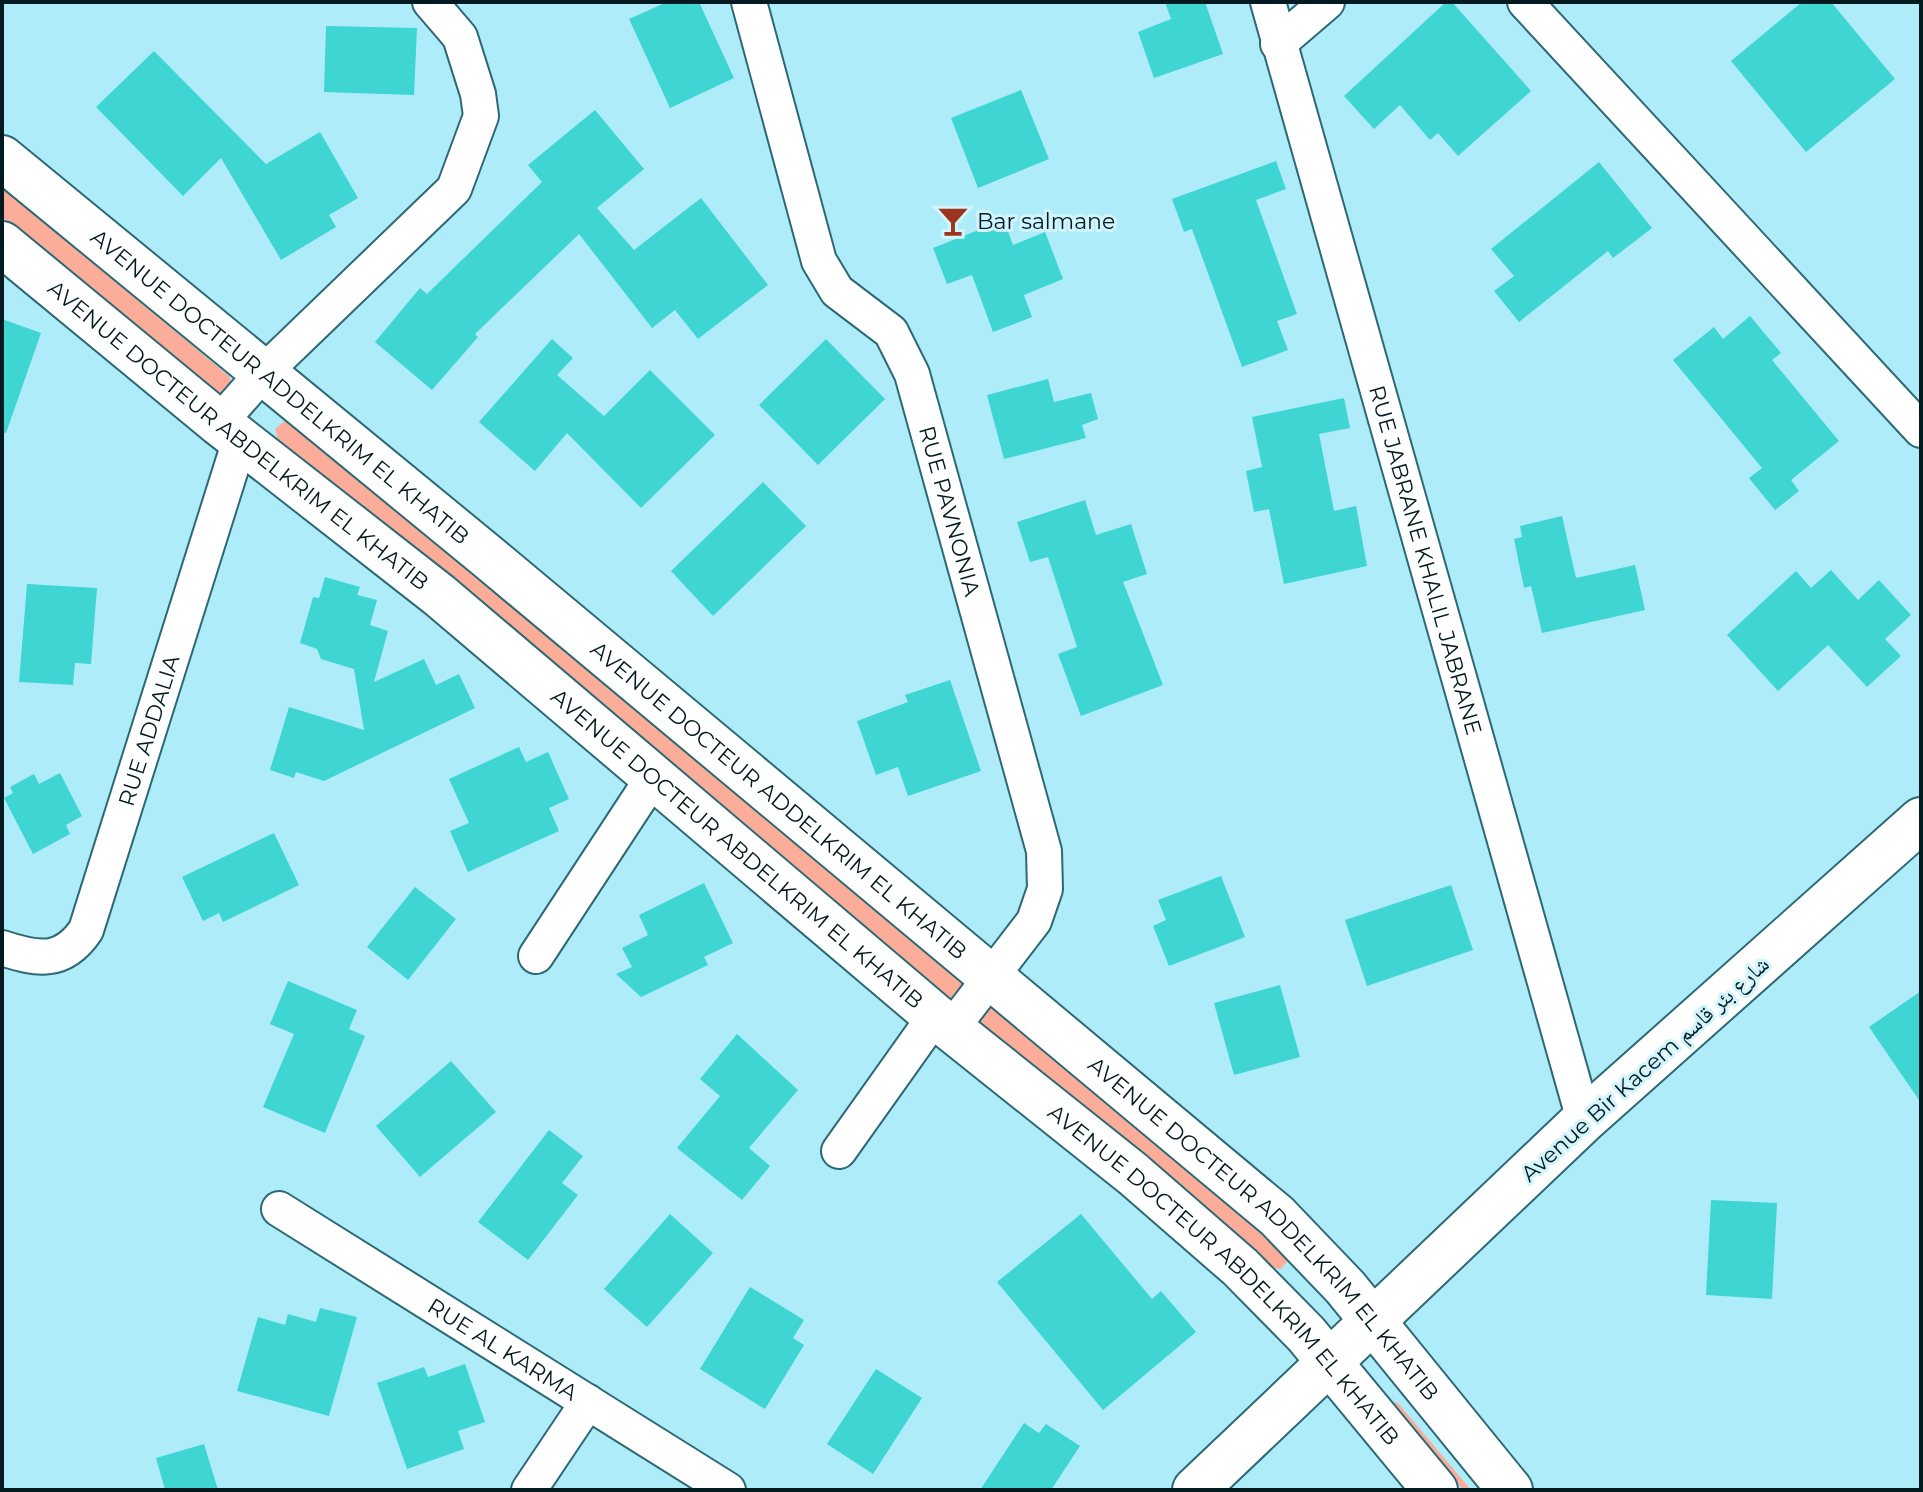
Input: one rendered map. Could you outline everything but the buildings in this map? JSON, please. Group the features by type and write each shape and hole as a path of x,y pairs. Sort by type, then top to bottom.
{"main road":[{"name":"AVENUE DOCTEUR ADDELKRIM EL KHATIB","path":"2,158 488,557 1277,1216 1319,1258 1510,1490"},
{"name":"AVENUE DOCTEUR ABDELKRIM EL KHATIB","path":"2,244 230,432 439,595 943,1022 1133,1174 1240,1267 1279,1304 1435,1490"},
{"name":"Avenue Bir Kacem شارع بئر قاسم","path":"1195,1490 1584,1120 1921,820"}],"street":[{"path":"230,432 262,374 454,189 481,116 478,94 460,37 430,2"},
{"name":"RUE PAVNONIA","path":"749,2 819,261 837,291 891,332 912,374 1044,851 1045,889 1034,921 990,978 943,1022 839,1151"},
{"name":"RUE JABRANE KHALIL JABRANE","path":"1268,2 1584,1120"},
{"path":"1278,44 1327,2"},
{"path":"1525,2 1921,430"},
{"name":"RUE ADDALIA","path":"2,948 40,959 55,958 77,943 86,930 230,432"},
{"path":"536,956 654,776"},
{"name":"RUE AL KARMA","path":"279,1209 728,1490"},
{"path":"529,1490 588,1402"}],"shaded area":[{"path":"2,187 229,376 232,384 223,394 217,393 2,217"},
{"path":"287,419 1146,1132 1283,1250 1288,1260 1281,1269 1270,1267 278,440 275,429"},
{"path":"1393,1402 1398,1403 1471,1490 1463,1490"}],"place":[{"name":"Bar salmane","path":"953,221"}]}
